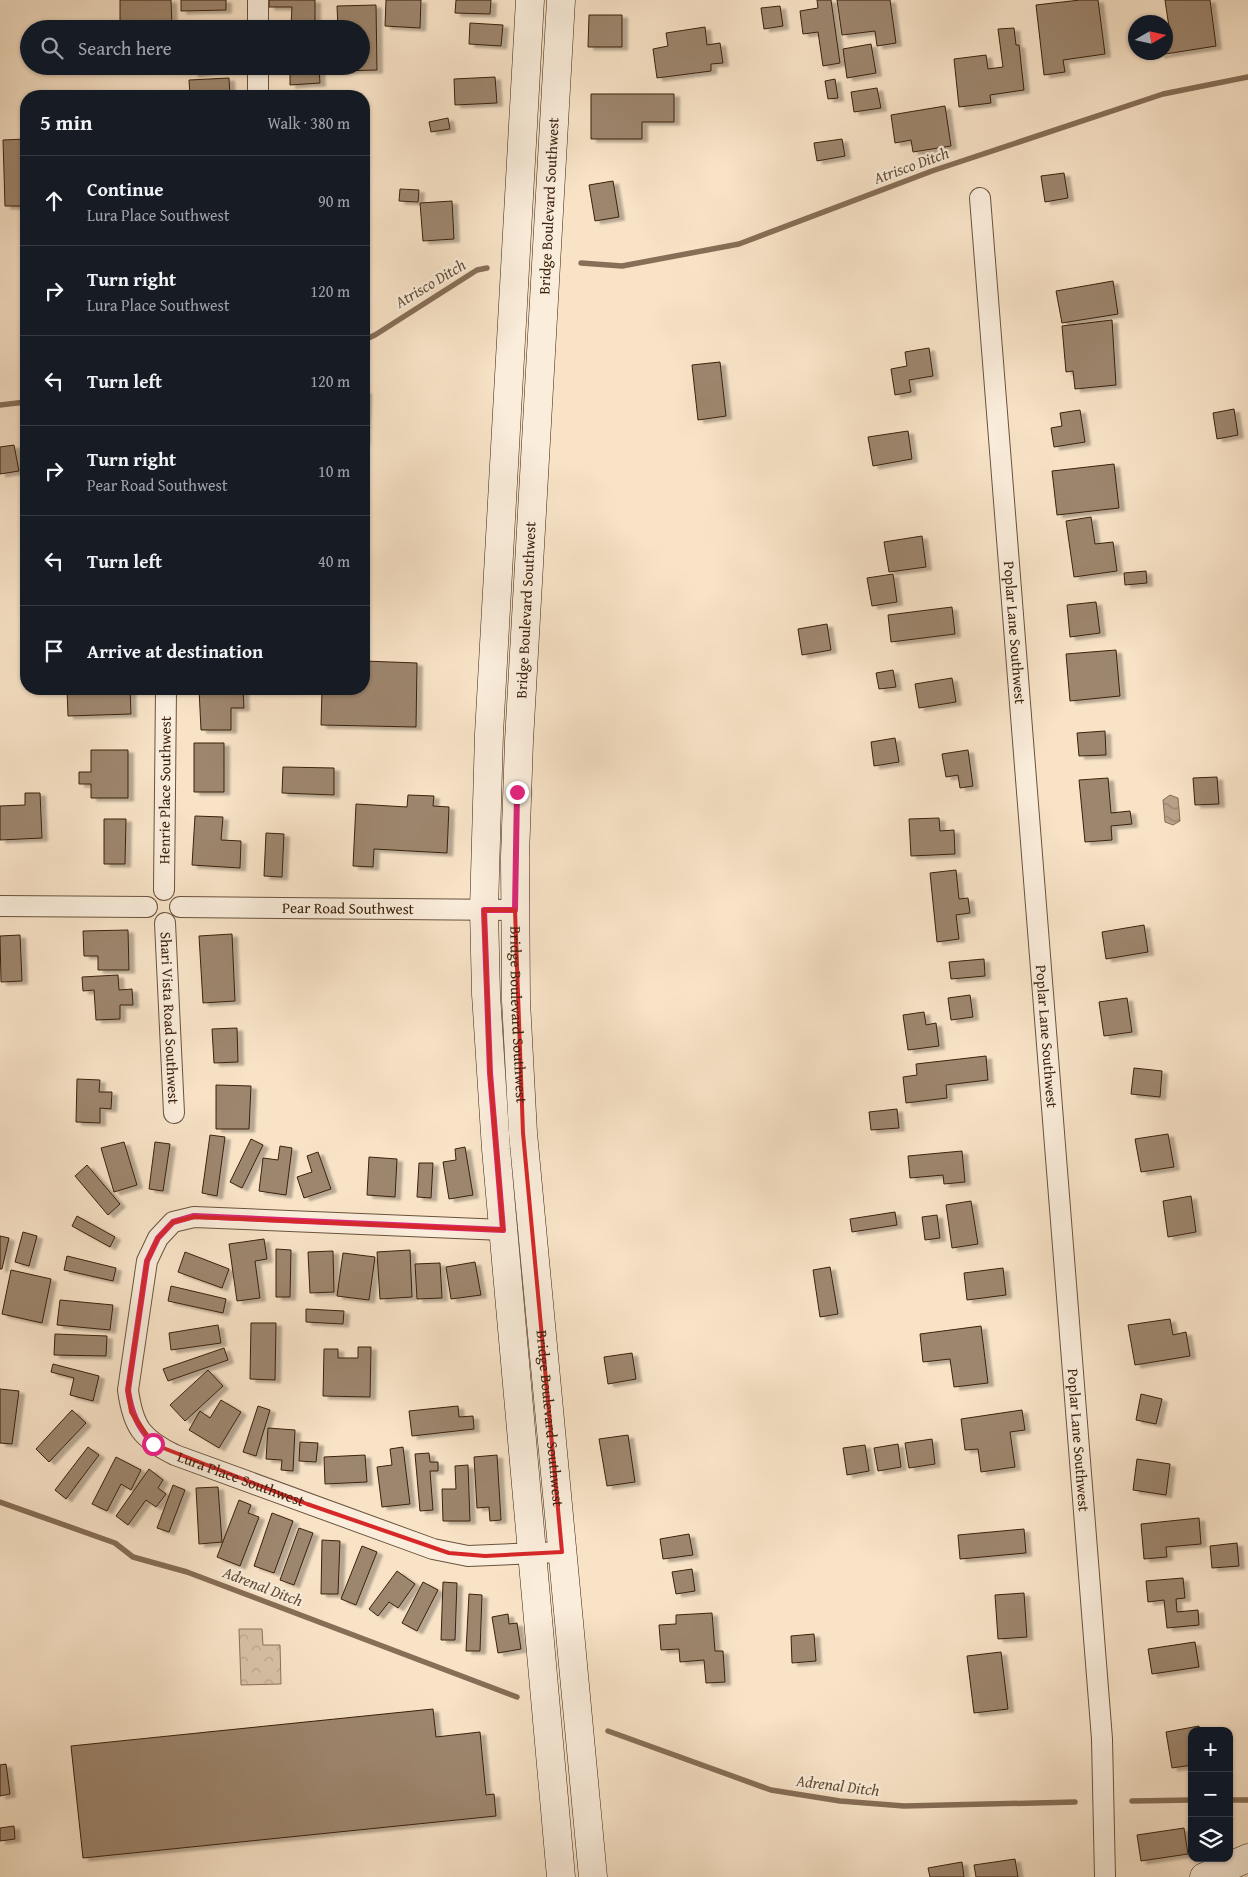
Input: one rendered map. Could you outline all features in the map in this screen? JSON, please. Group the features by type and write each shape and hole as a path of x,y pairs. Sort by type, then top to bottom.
{"main road":[{"name":"Bridge Boulevard Southwest","path":"530,0 489,734 484,910 490,1073 561,1877"},
{"name":"Bridge Boulevard Southwest","path":"561,0 519,741 515,910 516,1001 523,1133 593,1877"},
{"path":"1204,1877 1248,1858"}],"street":[{"path":"258,0 258,20"},
{"path":"258,75 258,90"},
{"name":"Poplar Lane Southwest","path":"980,198 1102,1739 1105,1877"},
{"name":"Henrie Place Southwest","path":"164,890 166,695"},
{"path":"164,890 173,894 180,907 175,919 165,923 154,921 150,917 147,907 150,897 164,890"},
{"path":"0,906 147,907"},
{"name":"Pear Road Southwest","path":"180,907 515,910"},
{"name":"Shari Vista Road Southwest","path":"165,923 174,1113"},
{"name":"Lura Place Southwest","path":"503,1230 194,1216 173,1222 158,1238 147,1261 128,1390 131,1412 140,1430 153,1444 175,1455 307,1504 449,1553 485,1556 562,1552"}],"highlighted area":[{"path":"484,910 515,910 523,1133 562,1552 485,1556 449,1553 307,1504 153,1444 131,1412 128,1390 147,1261 158,1238 173,1222 194,1217 503,1230 490,1073"}],"green space":[{"path":"239,1629 262,1629 263,1645 280,1645 281,1684 241,1685"}],"water":[{"path":"1170,795 1178,798 1180,821 1173,825 1165,822 1163,800"}],"building":[{"path":"120,0 171,0 172,20 120,20"},
{"path":"181,0 226,0 226,10 181,11"},
{"path":"269,0 315,0 315,20 291,20 292,7 269,7"},
{"path":"386,0 421,0 420,28 385,26"},
{"path":"456,0 491,0 490,14 455,13"},
{"path":"817,0 831,0 840,63 823,66 818,32 803,34 800,11 818,8"},
{"path":"837,0 890,0 896,43 877,46 875,31 842,35"},
{"path":"1098,0 1105,54 1063,60 1065,72 1044,75 1036,5"},
{"path":"1165,0 1210,0 1216,46 1173,53 1173,15 1167,15"},
{"path":"376,5 377,70 370,70 370,20 338,20 337,6"},
{"path":"780,6 783,26 764,29 761,8"},
{"path":"589,15 622,15 622,47 588,47"},
{"path":"470,23 503,25 501,46 469,44"},
{"path":"705,27 707,45 720,43 723,63 711,64 711,71 657,78 653,49 668,46 666,33"},
{"path":"1014,28 1016,45 1019,45 1024,90 990,95 991,103 959,107 954,59 986,55 988,69 1003,67 998,29"},
{"path":"871,44 876,73 847,78 843,49"},
{"path":"290,75 320,75 320,83 290,85"},
{"path":"495,77 497,103 455,105 454,79"},
{"path":"229,78 230,90 190,90 189,80"},
{"path":"835,79 838,98 828,99 825,81"},
{"path":"877,88 881,108 854,112 851,92"},
{"path":"591,94 674,94 674,122 642,122 642,139 591,139"},
{"path":"945,106 951,146 913,152 911,140 895,143 891,115"},
{"path":"448,118 450,129 431,132 429,122"},
{"path":"20,139 20,206 5,206 3,140"},
{"path":"842,139 845,156 817,161 814,143"},
{"path":"1064,173 1068,198 1045,202 1041,176"},
{"path":"613,181 619,217 595,221 589,185"},
{"path":"400,189 419,190 418,202 399,201"},
{"path":"452,201 454,239 423,241 420,203"},
{"path":"1113,281 1118,314 1062,323 1056,291"},
{"path":"1112,320 1116,385 1075,389 1073,371 1066,372 1062,326"},
{"path":"929,348 933,376 909,380 911,392 895,395 891,369 907,366 905,352"},
{"path":"720,362 726,416 698,420 692,365"},
{"path":"1234,409 1238,435 1217,439 1213,413"},
{"path":"1080,410 1085,442 1054,447 1051,428 1062,426 1060,413"},
{"path":"908,431 912,459 873,466 868,437"},
{"path":"14,445 19,471 0,474 0,447"},
{"path":"1114,464 1119,508 1057,515 1052,471"},
{"path":"1091,517 1095,544 1113,542 1117,571 1074,577 1066,521"},
{"path":"922,536 926,567 889,572 884,542"},
{"path":"1146,571 1147,583 1125,585 1124,573"},
{"path":"893,574 897,602 872,606 867,578"},
{"path":"1096,602 1100,633 1070,637 1067,605"},
{"path":"952,607 955,634 891,642 888,615"},
{"path":"827,624 831,650 802,655 798,629"},
{"path":"1116,650 1120,696 1070,701 1066,654"},
{"path":"370,661 417,663 416,727 321,725 322,695 370,695"},
{"path":"893,670 896,687 879,689 876,673"},
{"path":"952,678 956,702 919,708 915,684"},
{"path":"67,695 130,695 131,714 68,716"},
{"path":"199,695 243,695 244,708 231,708 231,730 201,730"},
{"path":"1105,731 1106,755 1079,756 1077,733"},
{"path":"895,738 899,762 874,766 871,742"},
{"path":"194,743 224,743 224,792 194,792"},
{"path":"91,750 128,750 128,798 91,798 91,784 79,784 79,772 91,772"},
{"path":"968,750 973,786 960,788 958,775 946,777 942,754"},
{"path":"283,767 334,768 334,795 282,793"},
{"path":"1217,777 1219,804 1195,805 1193,778"},
{"path":"1108,778 1111,813 1130,811 1132,824 1111,826 1112,840 1085,842 1079,780"},
{"path":"25,793 40,793 42,838 0,840 0,806 25,805"},
{"path":"408,795 434,796 433,806 449,807 447,853 374,849 373,867 353,866 356,804 407,807"},
{"path":"195,816 223,817 221,840 241,841 240,868 192,865"},
{"path":"939,818 940,831 954,830 955,854 911,856 909,819"},
{"path":"104,819 126,819 125,864 104,864"},
{"path":"266,833 284,834 282,877 264,876"},
{"path":"956,870 959,899 968,898 970,913 956,915 959,939 937,942 930,873"},
{"path":"1144,925 1148,952 1106,959 1102,932"},
{"path":"128,930 129,970 98,970 98,956 84,956 83,931"},
{"path":"232,934 235,1001 203,1003 199,936"},
{"path":"20,935 22,981 1,982 0,936"},
{"path":"984,959 985,976 951,979 949,962"},
{"path":"118,975 119,990 132,989 133,1005 120,1005 120,1019 96,1020 94,990 83,991 82,977"},
{"path":"970,995 973,1017 951,1020 948,998"},
{"path":"1127,998 1132,1032 1104,1036 1099,1002"},
{"path":"924,1012 926,1025 936,1023 939,1046 908,1050 903,1015"},
{"path":"237,1028 238,1062 214,1063 212,1029"},
{"path":"986,1056 988,1080 946,1085 947,1098 906,1103 903,1077 917,1075 916,1064"},
{"path":"1134,1068 1162,1071 1160,1097 1131,1094"},
{"path":"77,1079 100,1080 99,1092 112,1092 111,1109 100,1108 100,1123 76,1122"},
{"path":"216,1085 251,1086 249,1129 216,1129"},
{"path":"897,1109 899,1128 871,1130 869,1112"},
{"path":"1168,1134 1174,1167 1141,1172 1135,1139"},
{"path":"210,1135 225,1137 217,1196 202,1193"},
{"path":"251,1139 263,1145 242,1188 230,1182"},
{"path":"124,1142 137,1185 114,1192 101,1148"},
{"path":"155,1142 170,1144 163,1191 149,1189"},
{"path":"280,1146 292,1148 286,1195 259,1191 263,1158 278,1160"},
{"path":"465,1147 473,1195 449,1199 443,1162 456,1160 455,1149"},
{"path":"962,1151 965,1182 944,1184 943,1175 910,1178 908,1156"},
{"path":"318,1152 331,1189 304,1198 297,1177 312,1172 307,1156"},
{"path":"369,1157 397,1159 395,1197 367,1195"},
{"path":"419,1163 433,1163 431,1198 417,1197"},
{"path":"87,1165 120,1204 108,1215 75,1176"},
{"path":"1191,1196 1196,1232 1168,1237 1163,1201"},
{"path":"971,1201 978,1244 952,1248 946,1205"},
{"path":"895,1212 897,1225 852,1232 850,1219"},
{"path":"937,1215 940,1238 925,1240 922,1217"},
{"path":"77,1216 115,1237 110,1247 72,1226"},
{"path":"23,1232 37,1236 29,1266 15,1262"},
{"path":"0,1236 9,1238 2,1269 0,1269"},
{"path":"264,1239 267,1259 255,1261 260,1298 237,1301 229,1244"},
{"path":"276,1249 291,1250 290,1297 276,1297"},
{"path":"410,1250 412,1297 380,1299 377,1252"},
{"path":"333,1251 334,1292 310,1293 308,1252"},
{"path":"185,1252 229,1269 222,1288 178,1272"},
{"path":"343,1253 375,1257 369,1300 337,1296"},
{"path":"67,1256 116,1268 113,1281 64,1270"},
{"path":"475,1262 481,1295 451,1299 446,1267"},
{"path":"440,1263 442,1298 417,1299 415,1264"},
{"path":"830,1267 838,1314 820,1317 813,1270"},
{"path":"1003,1268 1006,1295 967,1300 964,1273"},
{"path":"11,1270 51,1279 42,1323 2,1314"},
{"path":"171,1286 226,1299 223,1313 168,1301"},
{"path":"60,1300 113,1305 110,1330 57,1325"},
{"path":"306,1309 344,1311 343,1324 306,1322"},
{"path":"1170,1319 1173,1335 1186,1332 1190,1356 1135,1365 1128,1325"},
{"path":"251,1323 276,1323 275,1380 250,1379"},
{"path":"218,1325 221,1343 171,1350 169,1333"},
{"path":"981,1326 988,1383 954,1387 950,1359 923,1362 920,1334"},
{"path":"55,1334 107,1336 106,1356 54,1355"},
{"path":"358,1347 371,1347 370,1397 323,1396 324,1349 338,1349 338,1358 358,1358"},
{"path":"224,1348 228,1360 168,1381 163,1369"},
{"path":"632,1353 636,1379 608,1384 604,1357"},
{"path":"53,1364 99,1376 93,1401 70,1395 74,1378 51,1372"},
{"path":"208,1370 223,1386 185,1421 170,1405"},
{"path":"0,1389 19,1391 12,1444 0,1443"},
{"path":"1141,1394 1162,1399 1156,1424 1136,1420"},
{"path":"221,1400 241,1412 219,1448 189,1430 200,1411 210,1418"},
{"path":"258,1406 270,1410 256,1456 243,1452"},
{"path":"458,1406 459,1417 473,1416 474,1429 412,1436 409,1411"},
{"path":"72,1410 86,1423 49,1462 36,1449"},
{"path":"1022,1410 1025,1430 1010,1432 1015,1467 981,1472 978,1449 965,1450 961,1419"},
{"path":"268,1428 295,1430 293,1471 281,1470 282,1460 266,1459"},
{"path":"628,1435 635,1482 607,1486 599,1439"},
{"path":"932,1439 935,1464 909,1468 905,1443"},
{"path":"300,1442 318,1443 316,1462 299,1461"},
{"path":"898,1444 901,1467 878,1471 874,1448"},
{"path":"865,1445 869,1471 847,1475 843,1448"},
{"path":"88,1447 99,1455 66,1499 55,1490"},
{"path":"403,1447 410,1504 382,1507 377,1467 392,1465 390,1449"},
{"path":"429,1453 430,1462 438,1462 438,1471 430,1471 433,1510 420,1511 415,1454"},
{"path":"365,1455 367,1482 325,1484 324,1457"},
{"path":"497,1455 501,1520 490,1521 489,1507 477,1508 474,1457"},
{"path":"116,1457 141,1470 131,1490 121,1484 107,1511 92,1504"},
{"path":"1137,1459 1170,1464 1166,1495 1133,1490"},
{"path":"468,1465 470,1521 443,1521 442,1489 456,1489 455,1466"},
{"path":"149,1469 163,1480 158,1488 166,1494 156,1507 146,1500 128,1525 116,1516"},
{"path":"173,1485 185,1490 169,1532 157,1528"},
{"path":"218,1487 222,1542 199,1544 196,1488"},
{"path":"239,1500 251,1505 248,1513 259,1517 240,1566 217,1557"},
{"path":"272,1513 293,1521 274,1573 254,1566"},
{"path":"1199,1518 1201,1544 1166,1547 1167,1557 1144,1559 1141,1524"},
{"path":"299,1528 313,1533 294,1585 280,1580"},
{"path":"1024,1529 1026,1553 960,1559 958,1535"},
{"path":"689,1534 693,1555 663,1559 660,1539"},
{"path":"322,1540 340,1541 338,1594 321,1594"},
{"path":"1237,1543 1239,1566 1212,1568 1210,1546"},
{"path":"362,1546 377,1552 356,1605 341,1599"},
{"path":"692,1569 695,1591 676,1594 672,1572"},
{"path":"397,1571 415,1584 398,1608 389,1602 378,1616 369,1609"},
{"path":"1183,1578 1185,1598 1176,1599 1177,1612 1198,1610 1199,1625 1167,1628 1164,1600 1148,1602 1146,1581"},
{"path":"423,1582 438,1590 417,1631 402,1623"},
{"path":"443,1582 457,1583 455,1640 441,1640"},
{"path":"1024,1593 1027,1637 998,1639 995,1595"},
{"path":"469,1594 482,1595 480,1651 466,1651"},
{"path":"712,1613 715,1651 723,1651 725,1682 706,1683 704,1660 680,1662 679,1649 661,1650 659,1625 676,1624 676,1615"},
{"path":"508,1614 509,1624 517,1623 521,1649 498,1653 492,1617"},
{"path":"814,1634 816,1661 792,1663 791,1636"},
{"path":"1195,1642 1199,1667 1152,1674 1148,1649"},
{"path":"1001,1652 1008,1709 974,1713 967,1656"},
{"path":"433,1709 436,1737 480,1732 486,1795 494,1794 496,1816 83,1858 71,1746"},
{"path":"1188,1728 1188,1766 1172,1768 1166,1732"},
{"path":"6,1764 10,1794 0,1796 0,1765"},
{"path":"14,1826 15,1839 0,1841 0,1828"},
{"path":"1184,1828 1188,1854 1141,1861 1137,1835"},
{"path":"1015,1859 1018,1877 976,1877 974,1865"},
{"path":"962,1862 964,1877 930,1877 928,1868"}],"waterway":[{"name":"Atrisco Ditch","path":"581,263 622,266 739,244 932,171 1163,94 1248,77"},
{"name":"Atrisco Ditch","path":"370,337 477,270 487,268"},
{"name":"Atrisco Ditch","path":"0,405 20,403"},
{"name":"Adrenal Ditch","path":"0,1502 115,1543 133,1557 187,1572 517,1697"},
{"name":"Adrenal Ditch","path":"608,1731 771,1790 840,1801 904,1806 1075,1802"},
{"name":"Adrenal Ditch","path":"1132,1801 1188,1800"},
{"name":"Adrenal Ditch","path":"1233,1800 1248,1800"}],"route":[{"path":"153,1444 140,1430 131,1412 128,1390 147,1261 158,1238 173,1222 194,1216 503,1230 490,1073 484,910 515,910 517,792"}]}
